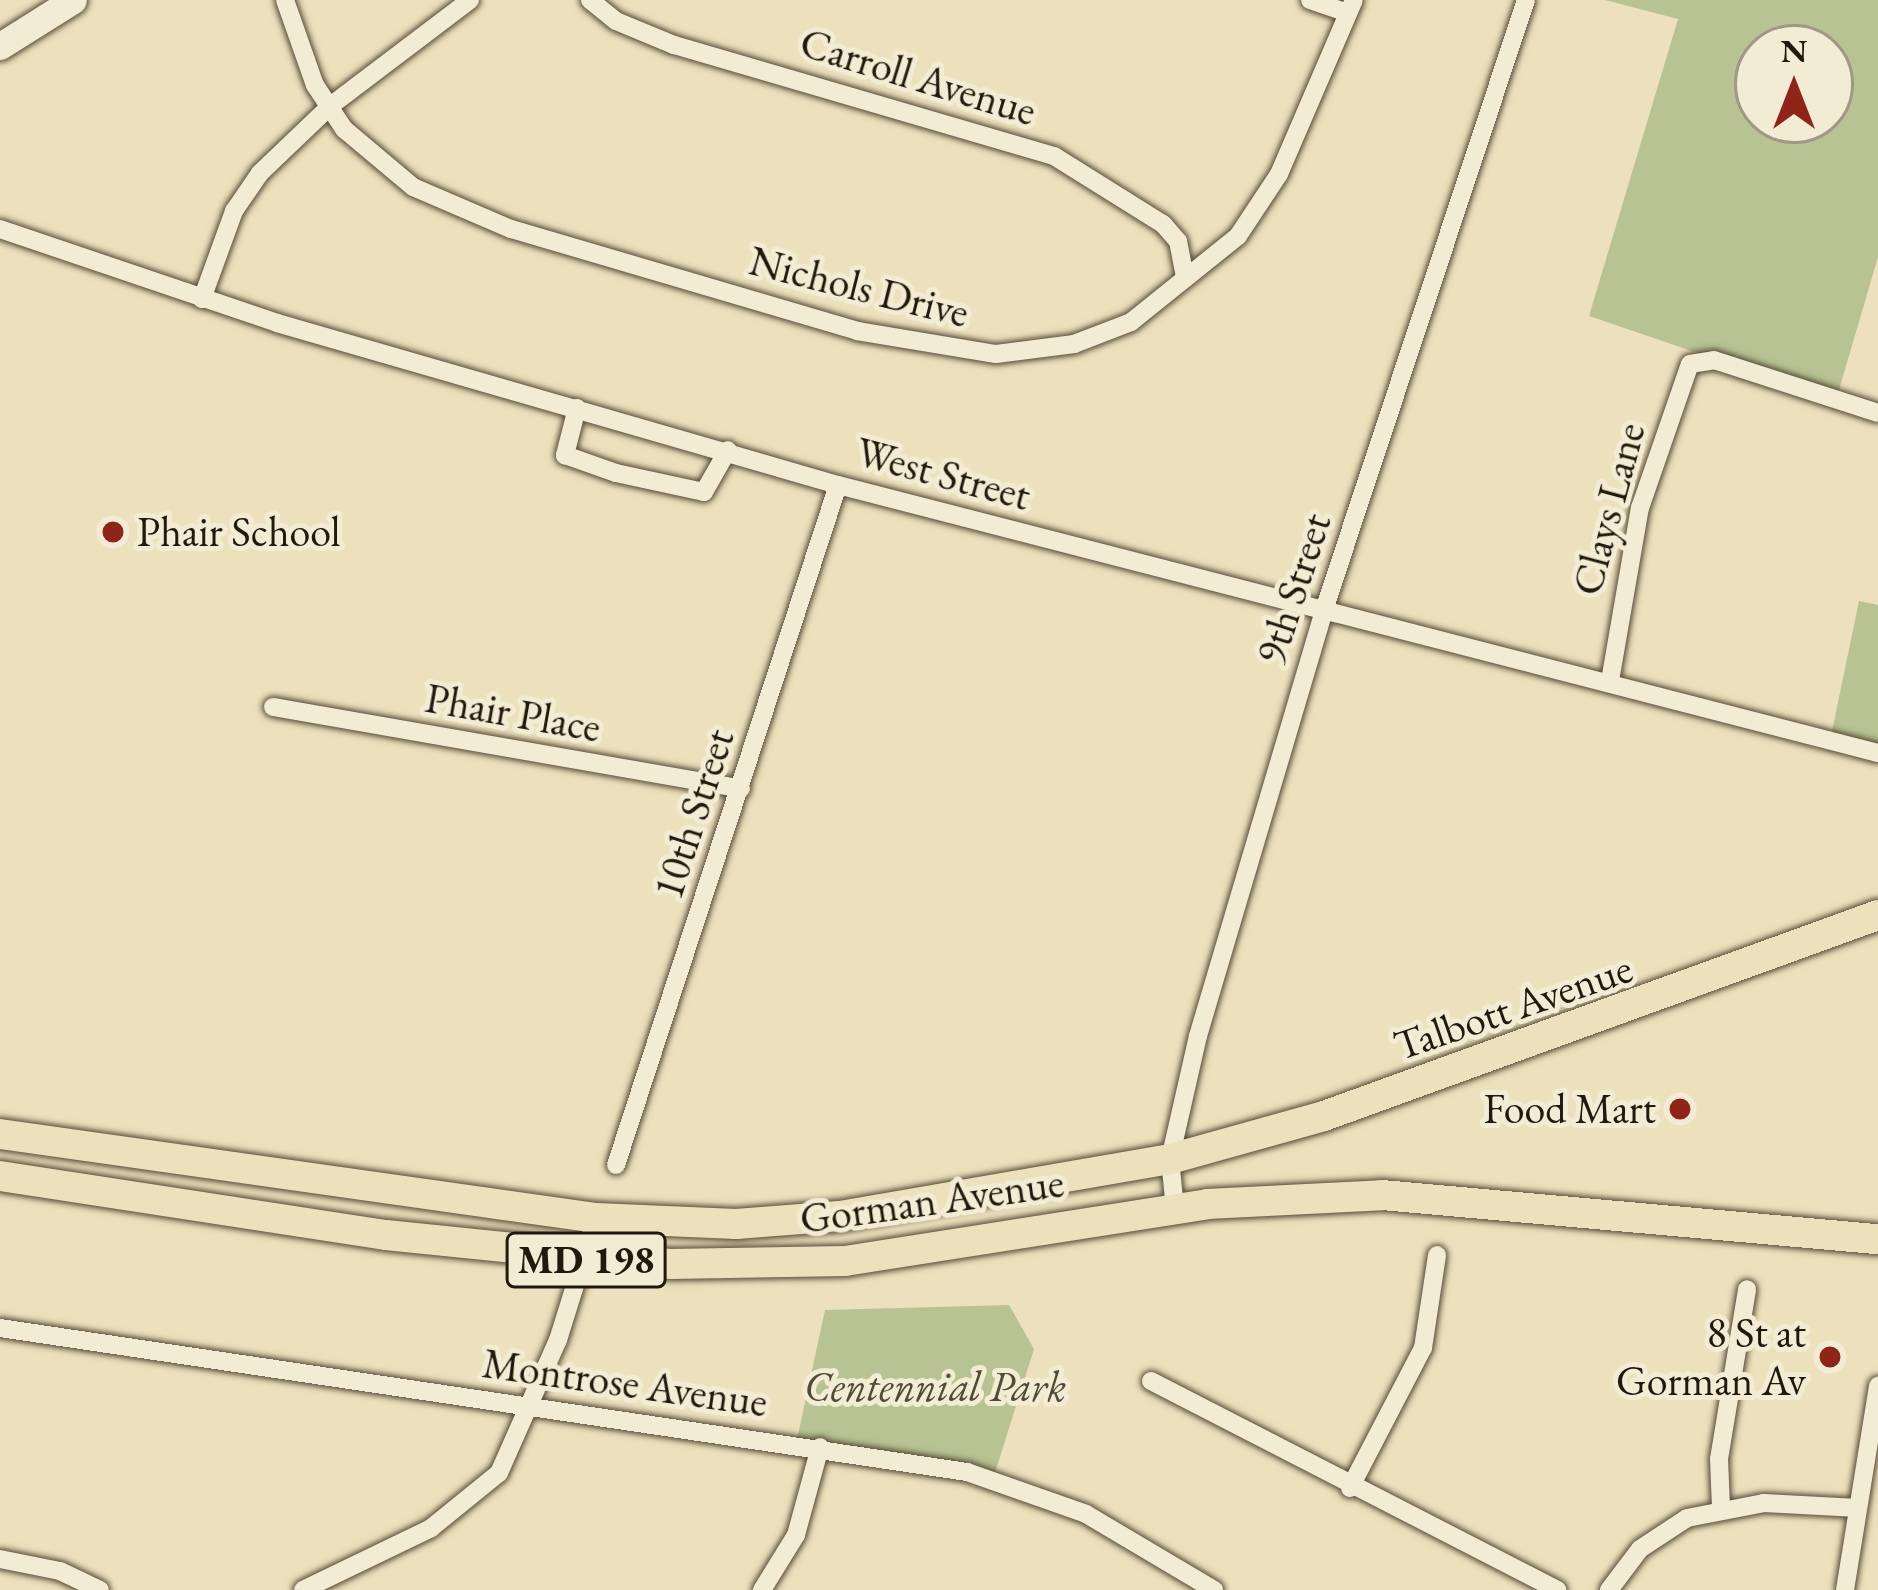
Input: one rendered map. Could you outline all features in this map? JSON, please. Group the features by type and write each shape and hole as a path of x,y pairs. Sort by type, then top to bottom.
{"main road":[{"name":"Talbott Avenue","path":"1170,1159 1465,1071 1878,915"},
{"name":"Gorman Avenue","path":"0,1134 596,1218 736,1224 840,1216 1170,1159"},
{"name":"Gorman Avenue","path":"0,1176 583,1260 845,1261 1174,1209 1442,1196 1878,1239"}],"street":[{"path":"0,46 73,0"},
{"name":"Nichols Drive","path":"285,0 328,107 365,154 464,211 905,343 995,354 1074,344 1149,312 1185,276 1220,254 1260,208 1351,6"},
{"path":"202,299 244,194 328,107 470,0"},
{"name":"Carroll Avenue","path":"590,0 616,22 674,45 1054,156 1162,224 1178,241 1185,276"},
{"path":"1310,0 1351,6"},
{"name":"9th Street","path":"1174,1209 1170,1159 1324,607 1526,0"},
{"name":"West Street","path":"0,229 202,299 838,485 1878,753"},
{"name":"Clays Lane","path":"1610,681 1640,508 1682,376 1694,361 1714,359 1878,413"},
{"path":"577,408 565,454 596,468 704,492 728,450"},
{"name":"10th Street","path":"616,1166 838,485"},
{"name":"Phair Place","path":"273,707 741,789"},
{"path":"303,1590 431,1528 476,1496 508,1459 532,1405 596,1218"},
{"path":"1350,1488 1423,1348 1437,1255"},
{"path":"1721,1508 1719,1459 1748,1289"},
{"name":"Montrose Avenue","path":"0,1328 967,1472 1054,1499 1214,1590"},
{"path":"1151,1381 1350,1488 1557,1590"},
{"path":"1845,1590 1878,1386"},
{"path":"762,1590 796,1535 820,1447"},
{"path":"1610,1590 1662,1531 1721,1508 1858,1508"},
{"path":"0,1559 60,1570 100,1590"}],"green space":[{"path":"1605,0 1878,0 1878,257 1836,400 1589,316 1678,19"},
{"path":"1859,601 1878,605 1878,753 1830,741"},
{"name":"Centennial Park","path":"1009,1305 1034,1349 993,1479 796,1444 825,1310"}],"place":[{"name":"Phair School","path":"113,532"},
{"name":"Food Mart","path":"1680,1109"},
{"name":"8 St at Gorman Av","path":"1830,1357"}]}
